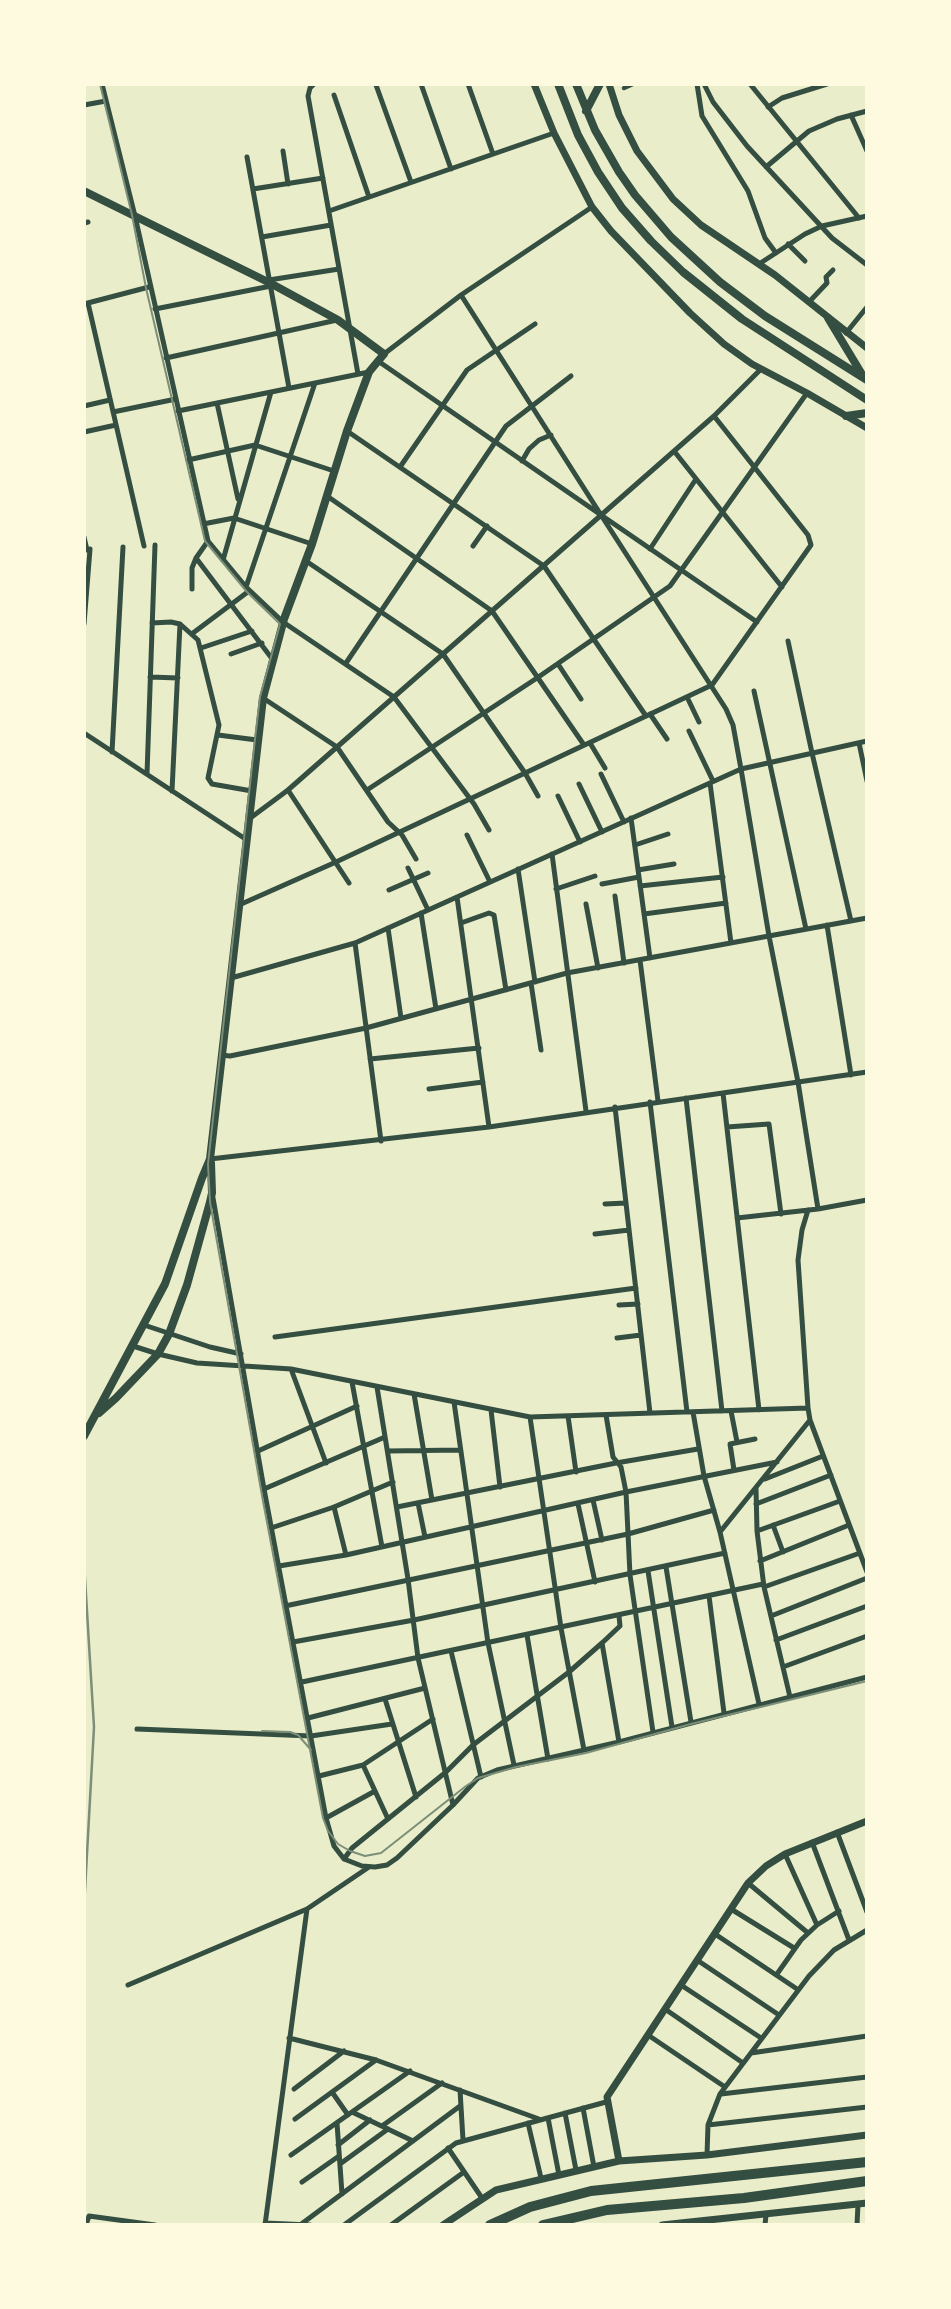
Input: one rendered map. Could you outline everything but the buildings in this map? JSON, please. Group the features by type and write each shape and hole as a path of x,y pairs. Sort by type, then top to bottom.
{"highway":[{"path":"490,2225 530,2207 591,2191 867,2162"},
{"path":"543,2225 607,2210 744,2198 867,2181"}],"main road":[{"path":"558,84 578,135 598,172 622,208 651,242 692,280 742,319 867,400"},
{"path":"576,84 605,148 635,195 652,217 691,257 765,316 866,379"},
{"path":"586,111 600,84"},
{"path":"84,191 270,283 338,320 381,358 369,372 347,431 312,544 283,622 263,698 210,1159 212,1193 187,1285 169,1335 158,1354 96,1415"},
{"path":"828,318 866,379"},
{"path":"846,416 867,413"},
{"path":"84,1436 144,1325 177,1254 210,1159"}],"street":[{"path":"102,84 135,216 208,541 248,589 283,622 394,697 433,747 489,830"},
{"path":"314,84 310,88 309,96 358,374"},
{"path":"421,84 451,169"},
{"path":"468,84 493,154"},
{"path":"534,84 554,133 592,207 611,231 709,331 733,351 867,428"},
{"path":"609,84 627,133 660,184 701,225 759,264 867,348"},
{"path":"624,88 633,84"},
{"path":"697,84 702,116 754,203 765,238 776,253"},
{"path":"704,84 730,125 766,167 843,248 867,265"},
{"path":"750,84 859,218"},
{"path":"792,84 797,92"},
{"path":"768,107 797,92 827,84"},
{"path":"376,85 411,183"},
{"path":"334,95 369,197"},
{"path":"84,105 106,101"},
{"path":"766,167 795,141 823,124 867,111"},
{"path":"851,115 867,152"},
{"path":"329,211 554,133"},
{"path":"283,151 288,184"},
{"path":"247,158 289,388"},
{"path":"253,190 323,178"},
{"path":"592,207 461,295 381,358 494,442 757,622"},
{"path":"759,264 788,244 822,226 867,216"},
{"path":"262,237 331,225"},
{"path":"788,244 805,261"},
{"path":"155,309 339,269"},
{"path":"809,302 827,283 826,277 833,270"},
{"path":"144,546 86,304 149,287"},
{"path":"461,295 712,685 733,725 769,936 798,1082 818,1209"},
{"path":"846,333 867,307"},
{"path":"166,358 338,320"},
{"path":"400,467 467,370 536,324"},
{"path":"249,819 288,790 544,566 714,416 761,369"},
{"path":"178,411 369,372"},
{"path":"346,663 506,426 571,376"},
{"path":"192,633 248,589 265,528 315,383"},
{"path":"223,560 271,392"},
{"path":"367,790 558,664 670,586 807,393"},
{"path":"113,412 176,399"},
{"path":"84,406 110,400"},
{"path":"217,403 239,502"},
{"path":"239,905 712,685 811,545 808,535 714,416"},
{"path":"84,432 116,425"},
{"path":"347,431 544,566 667,739"},
{"path":"522,461 529,449 539,440 551,435"},
{"path":"188,460 255,445 334,471"},
{"path":"674,451 782,587"},
{"path":"650,548 696,479"},
{"path":"327,496 492,611 537,678 587,744 603,771 624,822"},
{"path":"203,524 234,518 312,544"},
{"path":"473,546 487,526"},
{"path":"84,537 88,549 84,624"},
{"path":"192,589 191,578 196,558 208,541"},
{"path":"147,774 155,545"},
{"path":"112,752 123,547"},
{"path":"196,558 273,660"},
{"path":"306,561 443,654 538,796"},
{"path":"152,623 180,624 192,633 201,648 218,714 218,735 208,778 212,784 218,786 252,791"},
{"path":"172,791 180,624"},
{"path":"201,648 252,631"},
{"path":"788,641 851,921"},
{"path":"231,654 262,643"},
{"path":"558,664 581,699"},
{"path":"150,677 178,678"},
{"path":"754,691 806,929"},
{"path":"687,697 699,722"},
{"path":"263,698 337,747 416,859"},
{"path":"689,731 712,782 731,943"},
{"path":"84,733 247,840"},
{"path":"218,735 257,740"},
{"path":"231,978 355,943 741,769 867,741"},
{"path":"859,743 867,782"},
{"path":"579,784 602,832"},
{"path":"288,790 349,883"},
{"path":"558,796 580,842"},
{"path":"631,818 650,958"},
{"path":"635,845 668,834"},
{"path":"467,835 490,882"},
{"path":"552,854 586,1111"},
{"path":"602,884 674,864"},
{"path":"408,868 428,910"},
{"path":"518,869 541,1050"},
{"path":"390,890 428,873"},
{"path":"556,889 595,876"},
{"path":"640,886 723,877"},
{"path":"615,896 624,963"},
{"path":"457,897 489,1126"},
{"path":"644,914 726,903"},
{"path":"586,904 598,968"},
{"path":"421,913 436,1009"},
{"path":"461,923 489,913 494,915 506,990"},
{"path":"221,1055 230,1056 366,1028 568,973 867,918"},
{"path":"827,925 851,1075"},
{"path":"388,928 401,1018"},
{"path":"355,943 381,1141"},
{"path":"640,960 658,1101"},
{"path":"370,1059 479,1048"},
{"path":"210,1159 381,1141 867,1072"},
{"path":"429,1088 483,1082"},
{"path":"723,1093 759,1410"},
{"path":"686,1098 722,1411"},
{"path":"650,1102 690,1412 760,1704"},
{"path":"615,1107 650,1413"},
{"path":"727,1127 769,1124 781,1214"},
{"path":"212,1193 285,1606 302,1682 326,1818 330,1837 338,1854 344,1859 369,1867 381,1867 397,1858 481,1777 514,1765 548,1759 867,1677"},
{"path":"737,1217 781,1214 867,1200"},
{"path":"605,1205 626,1203"},
{"path":"808,1210 798,1260 808,1408 810,1420 867,1572"},
{"path":"595,1234 629,1230"},
{"path":"275,1337 636,1288"},
{"path":"619,1305 638,1304"},
{"path":"144,1325 169,1335 241,1354"},
{"path":"617,1338 641,1335"},
{"path":"133,1346 198,1363 291,1370 530,1417 808,1408"},
{"path":"291,1370 326,1463"},
{"path":"352,1382 382,1546"},
{"path":"377,1387 418,1658 453,1805"},
{"path":"414,1394 432,1500"},
{"path":"454,1402 488,1643 514,1765"},
{"path":"258,1451 357,1406"},
{"path":"491,1409 500,1487"},
{"path":"730,1411 737,1442"},
{"path":"606,1415 616,1463 621,1467 626,1492 630,1575 653,1732"},
{"path":"568,1416 576,1472"},
{"path":"530,1417 561,1628 584,1750"},
{"path":"720,1532 810,1420"},
{"path":"264,1489 385,1437"},
{"path":"734,1470 729,1446 755,1439"},
{"path":"397,1507 698,1448"},
{"path":"388,1451 460,1450"},
{"path":"762,1481 823,1456"},
{"path":"279,1566 346,1555 626,1492 777,1462"},
{"path":"756,1504 831,1475"},
{"path":"271,1528 334,1507 393,1482"},
{"path":"756,1488 757,1531 764,1586 790,1697"},
{"path":"593,1500 602,1540"},
{"path":"757,1531 840,1501"},
{"path":"418,1503 425,1537"},
{"path":"578,1504 595,1582"},
{"path":"334,1507 346,1555"},
{"path":"285,1606 602,1540 714,1510"},
{"path":"773,1525 783,1552"},
{"path":"760,1561 849,1525"},
{"path":"293,1642 414,1620 725,1553"},
{"path":"302,1682 733,1590 764,1586 860,1553"},
{"path":"666,1567 691,1722"},
{"path":"648,1571 672,1727"},
{"path":"771,1616 867,1578"},
{"path":"709,1596 724,1713"},
{"path":"776,1640 867,1606"},
{"path":"344,1859 352,1848 446,1772 473,1745 569,1672 602,1643 620,1626 619,1616"},
{"path":"527,1635 548,1759"},
{"path":"783,1667 867,1636"},
{"path":"602,1643 619,1741"},
{"path":"452,1651 481,1777"},
{"path":"308,1718 425,1688"},
{"path":"385,1699 416,1797"},
{"path":"318,1776 363,1765 433,1719"},
{"path":"137,1729 311,1736 392,1724"},
{"path":"363,1765 388,1819"},
{"path":"326,1818 375,1791"},
{"path":"619,2161 606,2102 610,2093 748,1883 766,1866 812,1842 865,1821 867,1832"},
{"path":"837,1832 867,1912"},
{"path":"812,1842 849,1940"},
{"path":"785,1854 817,1925"},
{"path":"128,1985 307,1909 369,1867"},
{"path":"748,1883 808,1933"},
{"path":"307,1909 265,2224 310,2225"},
{"path":"731,1909 794,1948"},
{"path":"777,1975 794,1948 808,1933 839,1911"},
{"path":"707,2155 708,2125 720,2094 797,1989 821,1962 867,1930"},
{"path":"715,1934 797,1989"},
{"path":"697,1960 779,2015"},
{"path":"681,1985 761,2038"},
{"path":"665,2009 743,2063"},
{"path":"648,2035 725,2087"},
{"path":"751,2053 867,2036"},
{"path":"289,2038 410,2071 540,2120"},
{"path":"294,2089 344,2051"},
{"path":"295,2119 376,2060"},
{"path":"291,2155 410,2071"},
{"path":"720,2094 867,2077"},
{"path":"340,2164 442,2083"},
{"path":"460,2090 463,2140"},
{"path":"332,2092 350,2113 413,2141"},
{"path":"344,2225 448,2148 463,2140 606,2102"},
{"path":"300,2225 460,2106"},
{"path":"708,2125 867,2107"},
{"path":"583,2108 594,2167"},
{"path":"565,2113 576,2171"},
{"path":"548,2118 559,2175"},
{"path":"338,2144 370,2120"},
{"path":"337,2123 342,2194"},
{"path":"528,2123 541,2178"},
{"path":"443,2225 482,2198 510,2185 619,2161 707,2155 867,2135"},
{"path":"448,2148 482,2198"},
{"path":"302,2182 339,2156"},
{"path":"391,2225 464,2172"},
{"path":"662,2225 727,2221 863,2204 857,2225"},
{"path":"765,2225 766,2215"},
{"path":"86,2225 89,2216 155,2225"}],"tram line":[{"path":"100,84 205,541 247,592 280,624 260,697 208,1164 210,1202 263,1501 323,1818 328,1831 338,1844 350,1851 365,1856 381,1853 478,1778 867,1681"},
{"path":"262,1731 298,1735 311,1750"}],"railway":[{"path":"84,1562 94,1727 84,1908"}]}
